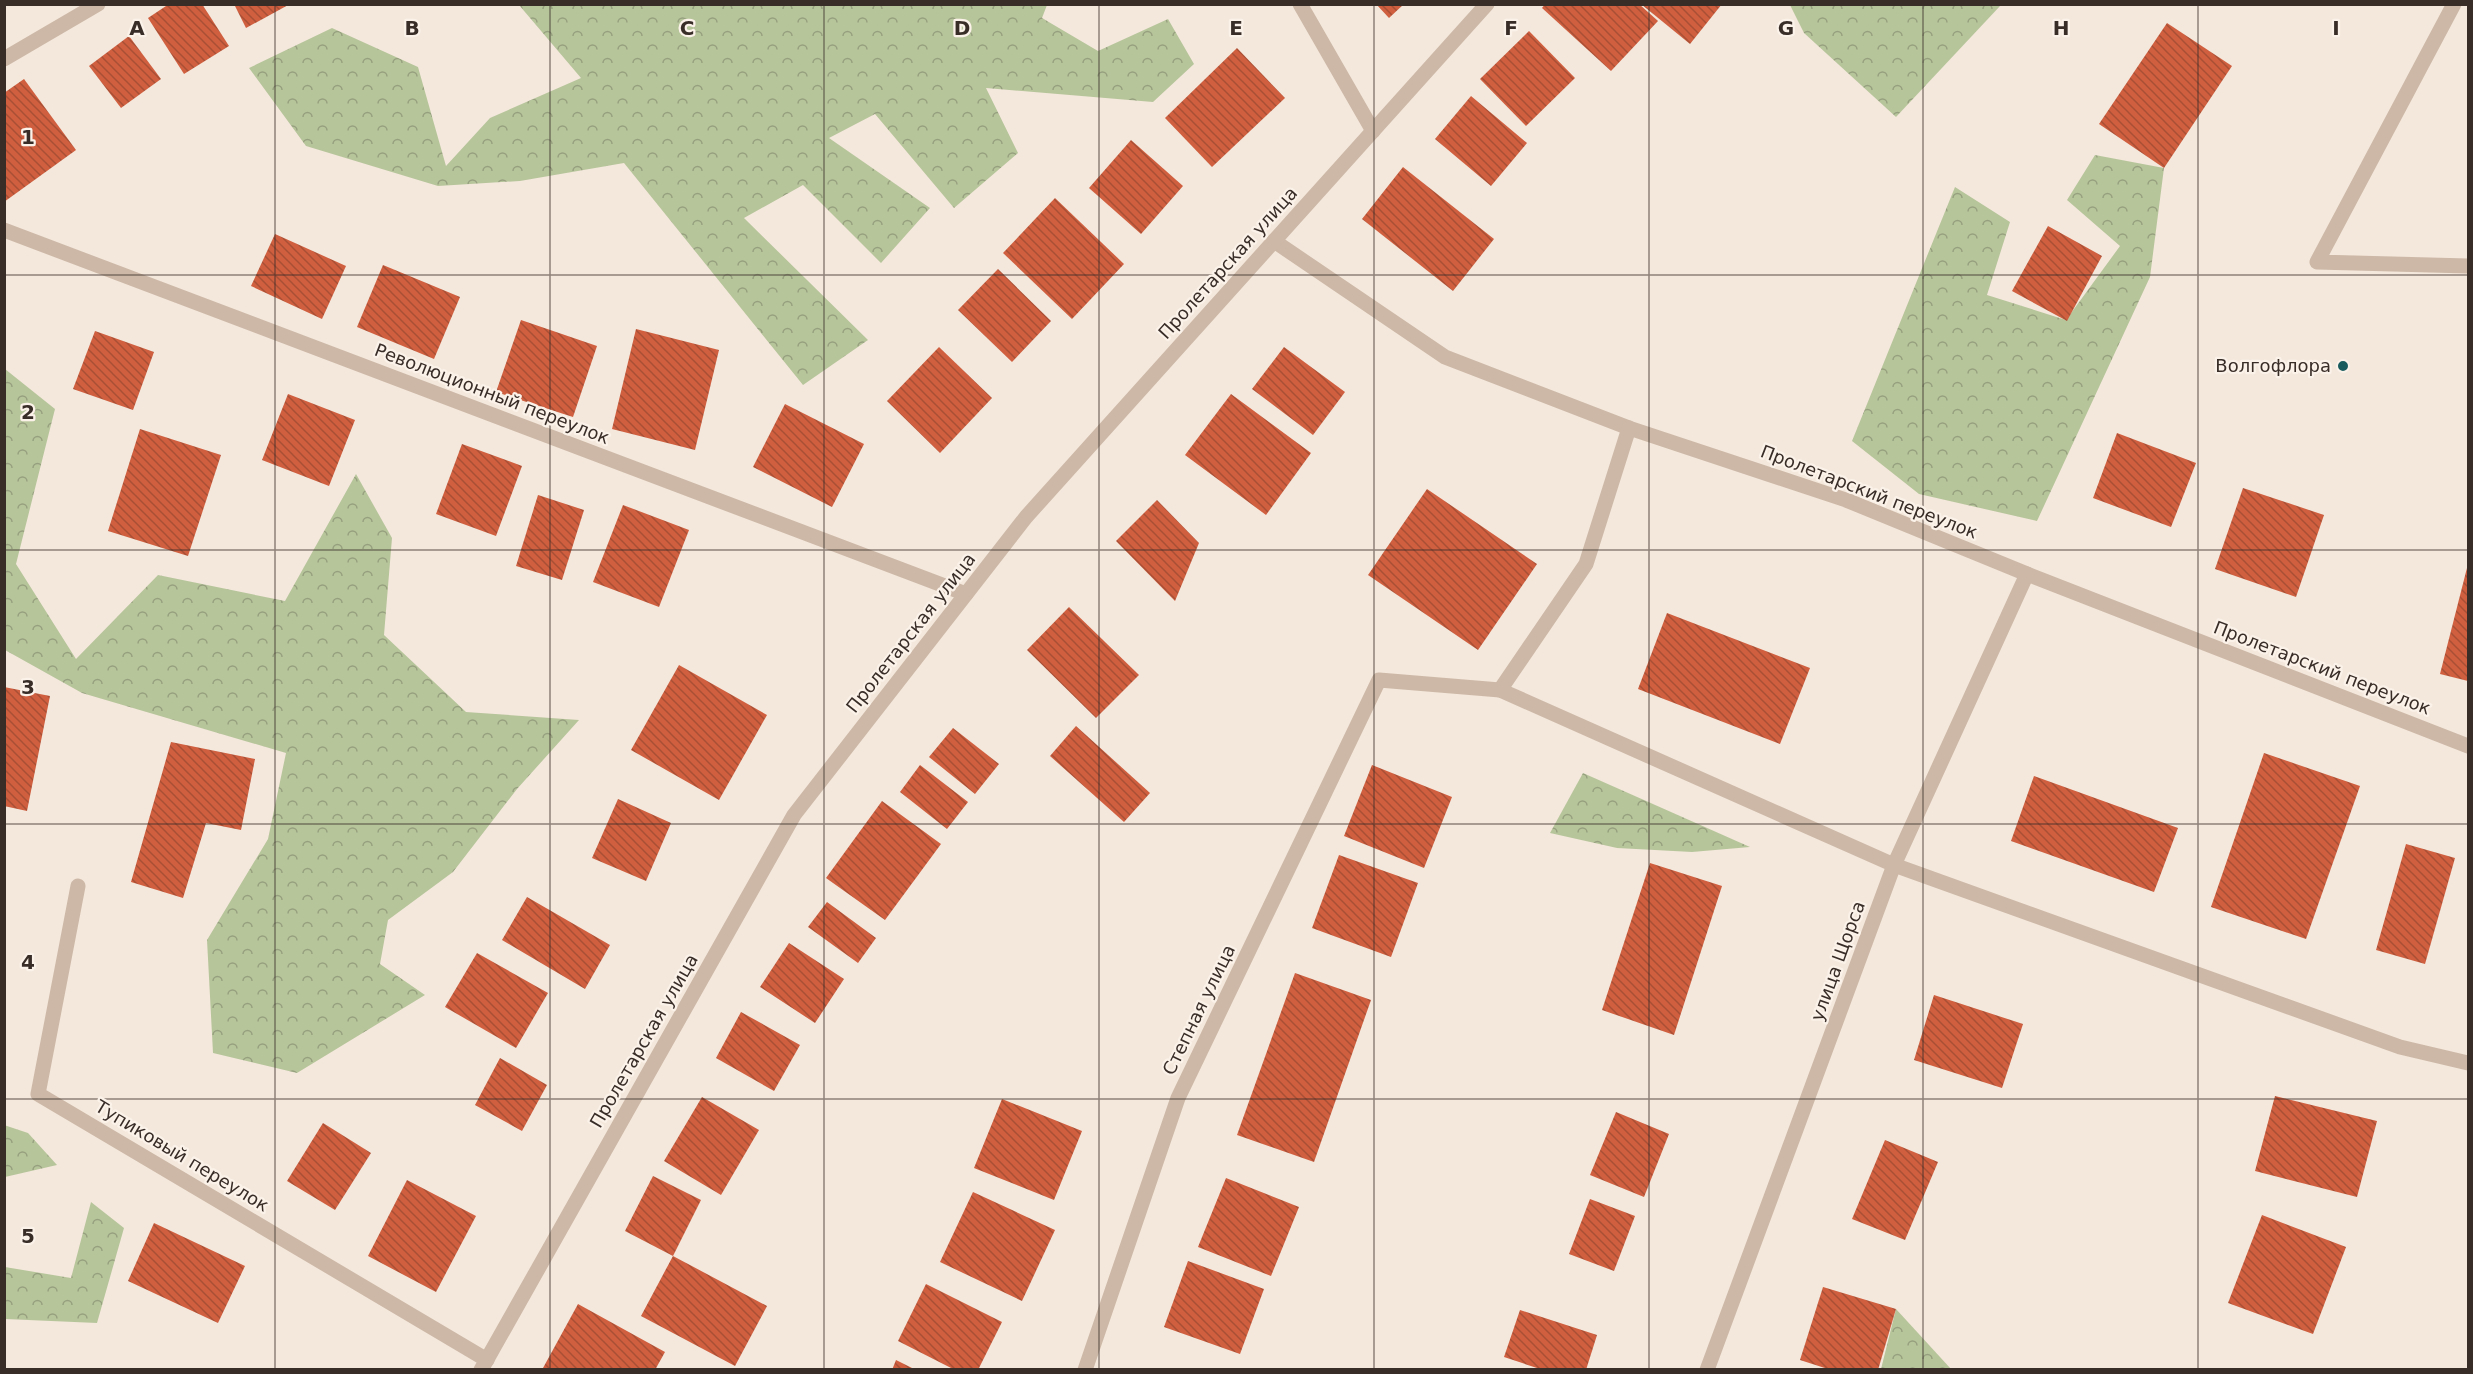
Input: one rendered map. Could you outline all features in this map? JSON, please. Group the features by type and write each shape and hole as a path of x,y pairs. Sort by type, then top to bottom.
{"street":[{"path":"4,59 98,4"},
{"path":"1300,4 1373,131"},
{"name":"Пролетарская улица","path":"484,1365 794,815 1026,517 1487,4"},
{"path":"2454,4 2317,262 2469,266"},
{"name":"Революционный переулок","path":"4,230 966,594"},
{"name":"Пролетарский переулок","path":"1274,241 1445,357 1629,428 1846,500 2027,574 2469,746"},
{"path":"1629,428 1586,564 1500,690 1894,865 2400,1047 2469,1063"},
{"name":"улица Щорса","path":"1707,1370 1894,865 2027,574"},
{"name":"Степная улица","path":"1085,1370 1178,1098 1379,680 1500,690"},
{"name":"Тупиковый переулок","path":"78,886 38,1094 484,1365"}],"green space":[{"path":"519,5 1047,5 1042,18 1098,51 1168,19 1194,64 1153,102 986,88 1018,153 954,208 875,114 829,138 930,208 881,263 803,185 744,218 868,340 803,385 624,163 520,181 438,186 306,146 249,68 332,28 418,67 446,166 490,118 581,78"},
{"path":"1790,5 2001,5 1896,117 1804,33"},
{"path":"2095,155 2164,168 2150,277 2037,521 1919,494 1852,441 1955,187 2010,222 1987,295 2066,320 2120,246 2067,200"},
{"path":"5,369 55,409 16,564 76,659 158,575 285,601 356,474 392,538 384,635 466,712 579,720 517,789 453,872 388,920 380,964 425,995 297,1073 213,1053 207,940 268,839 286,753 82,693 5,650"},
{"path":"1583,773 1750,847 1692,852 1617,848 1550,833"},
{"path":"4,1125 28,1133 57,1165 5,1177"},
{"path":"91,1202 124,1228 97,1323 5,1319 5,1267 71,1278"},
{"path":"1896,1309 1951,1369 1881,1369"}],"building":[{"path":"169,4 202,4 229,46 184,74 148,18"},
{"path":"234,4 290,4 246,28"},
{"path":"1376,4 1404,4 1389,18"},
{"path":"1545,4 1639,4 1658,21 1611,71 1542,8"},
{"path":"1641,4 1722,4 1690,44"},
{"path":"2167,23 2232,66 2164,168 2099,124"},
{"path":"1529,31 1575,78 1526,126 1480,79"},
{"path":"129,36 161,79 121,108 89,66"},
{"path":"1237,48 1285,98 1212,167 1165,118"},
{"path":"24,79 76,150 4,202 4,93"},
{"path":"1471,96 1527,143 1491,186 1435,139"},
{"path":"1131,140 1183,186 1141,234 1089,188"},
{"path":"1403,167 1494,239 1453,291 1362,219"},
{"path":"1055,198 1124,264 1072,319 1003,253"},
{"path":"2048,226 2102,256 2067,321 2012,291"},
{"path":"275,234 346,266 322,319 251,286"},
{"path":"383,265 460,297 434,359 357,327"},
{"path":"998,269 1051,321 1012,362 958,310"},
{"path":"521,320 597,346 573,417 496,392"},
{"path":"636,329 719,350 695,450 612,429"},
{"path":"95,331 154,352 133,410 73,389"},
{"path":"939,347 992,398 940,453 887,401"},
{"path":"1284,347 1345,392 1313,435 1252,389"},
{"path":"288,394 355,420 329,486 262,460"},
{"path":"1231,394 1311,453 1266,515 1185,455"},
{"path":"785,404 864,444 832,507 753,467"},
{"path":"140,429 221,455 188,556 108,531"},
{"path":"2117,433 2196,463 2171,527 2093,498"},
{"path":"462,444 522,466 496,536 436,514"},
{"path":"2243,488 2324,515 2296,597 2215,569"},
{"path":"1427,489 1537,564 1478,650 1368,575"},
{"path":"538,495 584,510 562,580 516,566"},
{"path":"1157,500 1199,543 1175,601 1116,541"},
{"path":"623,505 689,530 659,607 593,582"},
{"path":"2468,564 2468,681 2440,674"},
{"path":"1069,607 1139,675 1096,718 1027,650"},
{"path":"1667,613 1810,668 1780,744 1638,689"},
{"path":"679,665 767,715 719,800 631,750"},
{"path":"4,687 50,696 27,811 4,806"},
{"path":"1076,726 1150,793 1124,822 1050,756"},
{"path":"953,728 999,764 975,794 929,757"},
{"path":"171,742 255,759 241,830 206,823 183,898 131,882"},
{"path":"2264,753 2360,786 2306,939 2211,907"},
{"path":"920,765 968,802 947,829 900,792"},
{"path":"1372,765 1452,797 1424,868 1344,836"},
{"path":"2034,776 2178,828 2154,892 2011,841"},
{"path":"618,799 671,823 646,881 592,858"},
{"path":"882,801 941,844 885,920 826,878"},
{"path":"2406,844 2455,858 2425,964 2376,950"},
{"path":"1339,855 1418,883 1391,957 1312,928"},
{"path":"1650,863 1722,886 1674,1035 1602,1010"},
{"path":"527,897 610,945 585,989 502,940"},
{"path":"827,902 876,938 858,963 808,927"},
{"path":"789,943 844,979 815,1023 760,987"},
{"path":"477,953 548,993 516,1048 445,1007"},
{"path":"1295,973 1371,1000 1314,1162 1237,1135"},
{"path":"1934,995 2023,1024 2002,1088 1914,1060"},
{"path":"741,1012 800,1045 774,1091 716,1058"},
{"path":"500,1058 547,1085 522,1131 475,1105"},
{"path":"2275,1096 2377,1121 2357,1197 2255,1171"},
{"path":"702,1097 759,1130 721,1195 664,1161"},
{"path":"1002,1099 1082,1131 1054,1200 974,1168"},
{"path":"1616,1112 1669,1134 1644,1197 1590,1175"},
{"path":"323,1123 371,1153 335,1210 287,1181"},
{"path":"1885,1140 1938,1162 1905,1240 1852,1219"},
{"path":"653,1176 701,1200 673,1256 625,1231"},
{"path":"1226,1178 1299,1207 1271,1276 1198,1247"},
{"path":"407,1180 476,1216 436,1292 368,1256"},
{"path":"973,1192 1055,1230 1022,1301 940,1262"},
{"path":"1590,1199 1635,1216 1614,1271 1569,1254"},
{"path":"2262,1215 2346,1247 2313,1334 2228,1303"},
{"path":"154,1223 245,1266 218,1323 128,1281"},
{"path":"673,1256 767,1306 735,1366 641,1316"},
{"path":"1188,1261 1264,1289 1240,1354 1164,1327"},
{"path":"926,1284 1002,1322 978,1370 955,1370 898,1341"},
{"path":"1823,1287 1896,1309 1878,1370 1831,1370 1800,1360"},
{"path":"578,1304 665,1352 655,1370 543,1368"},
{"path":"1520,1310 1597,1335 1586,1370 1543,1370 1504,1357"},
{"path":"896,1360 916,1370 892,1370"}],"place":[{"name":"Волгофлора","path":"2343,366"}]}
